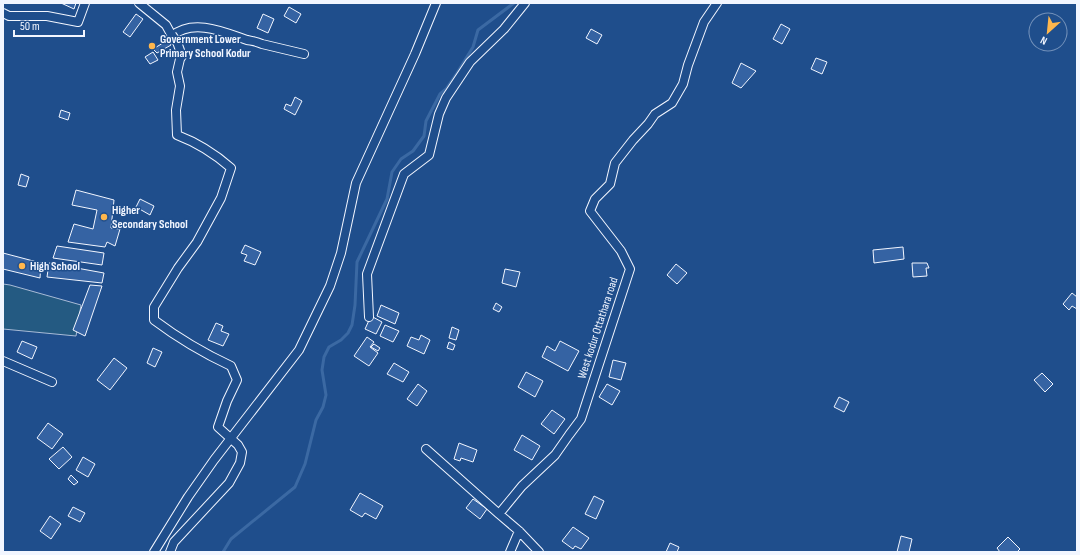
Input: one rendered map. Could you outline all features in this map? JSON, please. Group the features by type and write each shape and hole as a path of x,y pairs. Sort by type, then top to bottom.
{"street":[{"path":"3,13 9,16 47,16 78,22 85,3"},
{"path":"139,3 166,25 182,56 177,72 180,86 176,110 177,134 215,154 231,168 218,204 197,242 178,268 154,307 154,320 210,357 231,366 237,380 227,401 218,427 238,445 242,452 236,473 229,484 174,542 170,552"},
{"path":"154,552 188,497 230,438 299,350 330,286 340,253 356,183 415,54 436,3"},
{"path":"369,317 367,274 404,174 429,155 438,114 446,98 470,62 504,29 525,3"},
{"name":"West kodur Ottathara road","path":"499,514 522,486 555,455 581,419 584,412 630,269 622,251 590,211 595,199 610,184 615,163 655,114 672,103 683,84 688,65 704,22 716,3"},
{"path":"173,37 172,36 178,31 184,28 206,28 222,31 262,44 304,54"},
{"path":"3,361 52,382"},
{"path":"426,448 519,531 539,552"},
{"path":"510,552 519,531"}],"shaded area":[{"path":"3,284 81,305 76,336 3,329"}],"building":[{"path":"61,3 76,3 74,9"},
{"path":"289,7 301,14 296,23 284,16"},
{"path":"136,14 143,19 130,37 123,32"},
{"path":"263,14 274,19 268,33 257,28"},
{"path":"781,24 790,29 782,44 773,39"},
{"path":"591,29 602,35 597,44 586,38"},
{"path":"168,40 171,45 157,53 153,49"},
{"path":"153,52 158,60 150,64 145,57"},
{"path":"816,58 827,62 822,74 811,69"},
{"path":"741,63 756,71 741,88 732,83"},
{"path":"295,97 302,101 295,115 284,109 286,104 291,106"},
{"path":"61,110 70,113 68,120 59,117"},
{"path":"21,174 29,177 26,187 18,185"},
{"name":"Higher Secondary School","path":"76,190 114,200 111,228 120,229 115,246 107,242 105,247 68,242 74,224 93,229 97,210 72,205"},
{"path":"140,199 154,206 150,215 136,207"},
{"path":"245,245 261,252 255,265 244,261 247,255 241,253"},
{"path":"57,246 104,253 102,265 53,258"},
{"path":"903,247 904,259 874,263 873,250"},
{"name":"High School","path":"3,253 41,263 40,278 3,269"},
{"path":"49,263 104,273 102,283 47,277"},
{"path":"912,263 927,263 929,268 926,268 927,276 913,277"},
{"path":"676,264 687,273 677,284 667,275"},
{"path":"505,269 520,272 516,287 502,283"},
{"path":"90,285 102,286 85,336 73,330"},
{"path":"1072,293 1077,297 1077,309 1072,306 1069,310 1063,304"},
{"path":"496,303 502,307 499,312 493,309"},
{"path":"381,305 399,313 395,324 377,316"},
{"path":"371,316 382,322 376,334 365,329"},
{"path":"216,323 223,326 221,331 229,334 223,346 208,340"},
{"path":"385,325 399,331 393,342 380,336"},
{"path":"452,327 459,330 456,340 449,338"},
{"path":"421,335 430,340 424,354 407,346 411,337 419,340"},
{"path":"367,337 374,342 370,347 378,353 369,366 354,356"},
{"path":"22,341 37,347 32,359 17,352"},
{"path":"560,341 579,351 568,371 542,357 547,346 555,351"},
{"path":"449,342 455,345 453,350 447,348"},
{"path":"374,344 380,348 378,351 371,347"},
{"path":"153,348 162,352 155,367 147,363"},
{"path":"114,358 127,368 110,390 97,380"},
{"path":"613,360 626,363 621,380 609,377"},
{"path":"394,363 409,372 403,382 387,374"},
{"path":"526,372 543,381 535,397 518,387"},
{"path":"1042,373 1053,384 1045,392 1034,380"},
{"path":"418,384 427,391 417,406 407,399"},
{"path":"607,384 620,391 612,405 599,397"},
{"path":"839,397 849,402 844,412 834,407"},
{"path":"552,410 565,419 554,434 541,424"},
{"path":"48,423 63,434 52,449 37,438"},
{"path":"522,435 540,446 532,460 514,450"},
{"path":"459,443 477,450 473,462 461,458 460,461 454,459"},
{"path":"63,447 72,457 59,469 49,459"},
{"path":"83,457 95,464 88,477 76,470"},
{"path":"71,475 78,482 74,485 68,479"},
{"path":"360,493 383,506 376,519 365,513 362,517 350,510"},
{"path":"594,496 604,501 596,519 585,514"},
{"path":"473,499 487,509 480,519 466,508"},
{"path":"73,507 85,513 80,522 68,516"},
{"path":"50,516 61,524 51,539 40,531"},
{"path":"573,527 589,538 581,549 575,546 573,549 562,541"},
{"path":"901,536 912,539 909,552 897,552"},
{"path":"1008,537 1020,549 1017,552 1000,552 997,548"},
{"path":"670,543 679,547 677,552 666,552"}],"waterway":[{"path":"223,552 231,539 295,487 305,464 316,420 323,407 326,395 322,370 324,357 329,347 341,340 348,333 352,325 355,305 357,262 387,199 392,172 401,159 413,151 424,136 426,121 440,94 446,89 473,47 478,30 514,3"}],"place":[{"name":"Government Lower Primary School Kodur","path":"152,46"},
{"name":"Higher Secondary School","path":"104,217"},
{"name":"High School","path":"22,266"}]}
